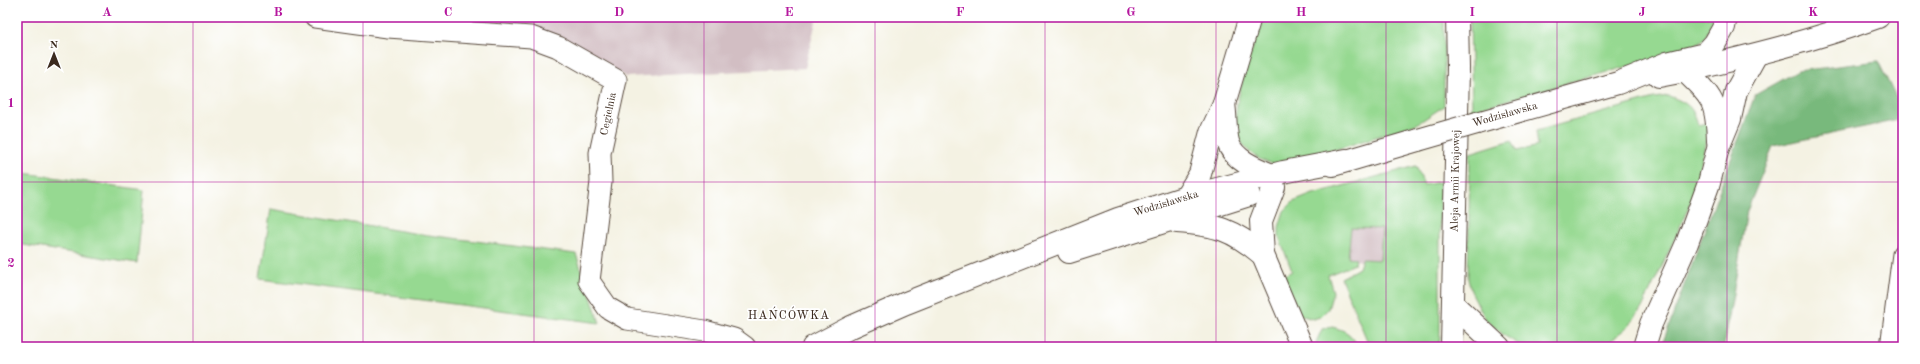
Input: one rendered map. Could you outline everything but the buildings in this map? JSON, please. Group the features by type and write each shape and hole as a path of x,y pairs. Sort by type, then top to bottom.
{"main road":[{"path":"1186,197 1200,174 1211,132 1224,104 1250,17"},
{"name":"Aleja Armii Krajowej","path":"1453,346 1458,68 1456,17"},
{"path":"1705,54 1715,43 1724,27 1726,17"},
{"name":"Wodzisławska","path":"1618,83 1667,63 1705,54 1836,17"},
{"name":"Wodzisławska","path":"992,270 1045,260 1168,221 1273,181 1346,160 1618,83 1685,71 1756,55 1878,17"},
{"path":"1644,347 1651,324 1687,243 1709,183 1718,148 1730,119 1736,91 1756,55"},
{"path":"1685,71 1712,100 1717,117 1718,148"},
{"path":"1224,104 1228,143 1248,164 1273,181 1261,221 1263,255 1302,347"},
{"name":"Wodzisławska","path":"812,347 892,309 992,270 1041,248 1118,219 1186,197 1273,181"},
{"path":"1168,221 1201,224 1221,228 1240,237 1263,255"},
{"path":"1454,305 1499,347"},
{"path":"1627,347 1651,324"}],"street":[{"name":"Cegielnia","path":"315,17 388,27 531,37 558,47 616,80 600,154 601,182 589,282 608,308 627,319 705,331 734,339 745,347"},
{"path":"1891,347 1903,254"}],"shaded area":[{"path":"389,17 817,17 805,68 626,77 552,37"},
{"path":"1349,225 1385,227 1382,263 1346,259"}],"green space":[{"path":"1263,17 1444,17 1444,106 1417,124 1296,162 1279,164 1270,163 1257,158 1241,142 1236,129 1235,118 1240,90"},
{"path":"1470,17 1714,17 1705,38 1690,49 1472,110"},
{"path":"1878,61 1903,112 1903,119 1773,146 1747,211 1724,347 1661,347 1755,95 1798,71"},
{"path":"1669,96 1685,103 1691,109 1698,125 1710,122 1694,194 1642,308 1626,329 1610,341 1596,347 1523,347 1505,336 1486,320 1471,291 1468,279 1470,153 1512,140 1517,151 1538,146 1536,131 1654,98"},
{"path":"1416,166 1424,185 1440,182 1440,339 1437,347 1364,347 1369,345 1341,278 1359,268 1362,259 1380,260 1382,229 1351,228 1348,257 1356,258 1355,264 1328,275 1333,292 1328,309 1320,317 1313,319 1300,315 1283,276 1292,271 1279,237 1279,227 1284,211 1293,202 1313,194"},
{"path":"17,172 144,190 137,263 17,244"},
{"path":"271,209 413,233 576,254 600,323 260,279"},
{"path":"1332,327 1348,333 1358,347 1314,347 1322,329"}],"district":[{"name":"HAŃCÓWKA","path":"789,316"}]}
